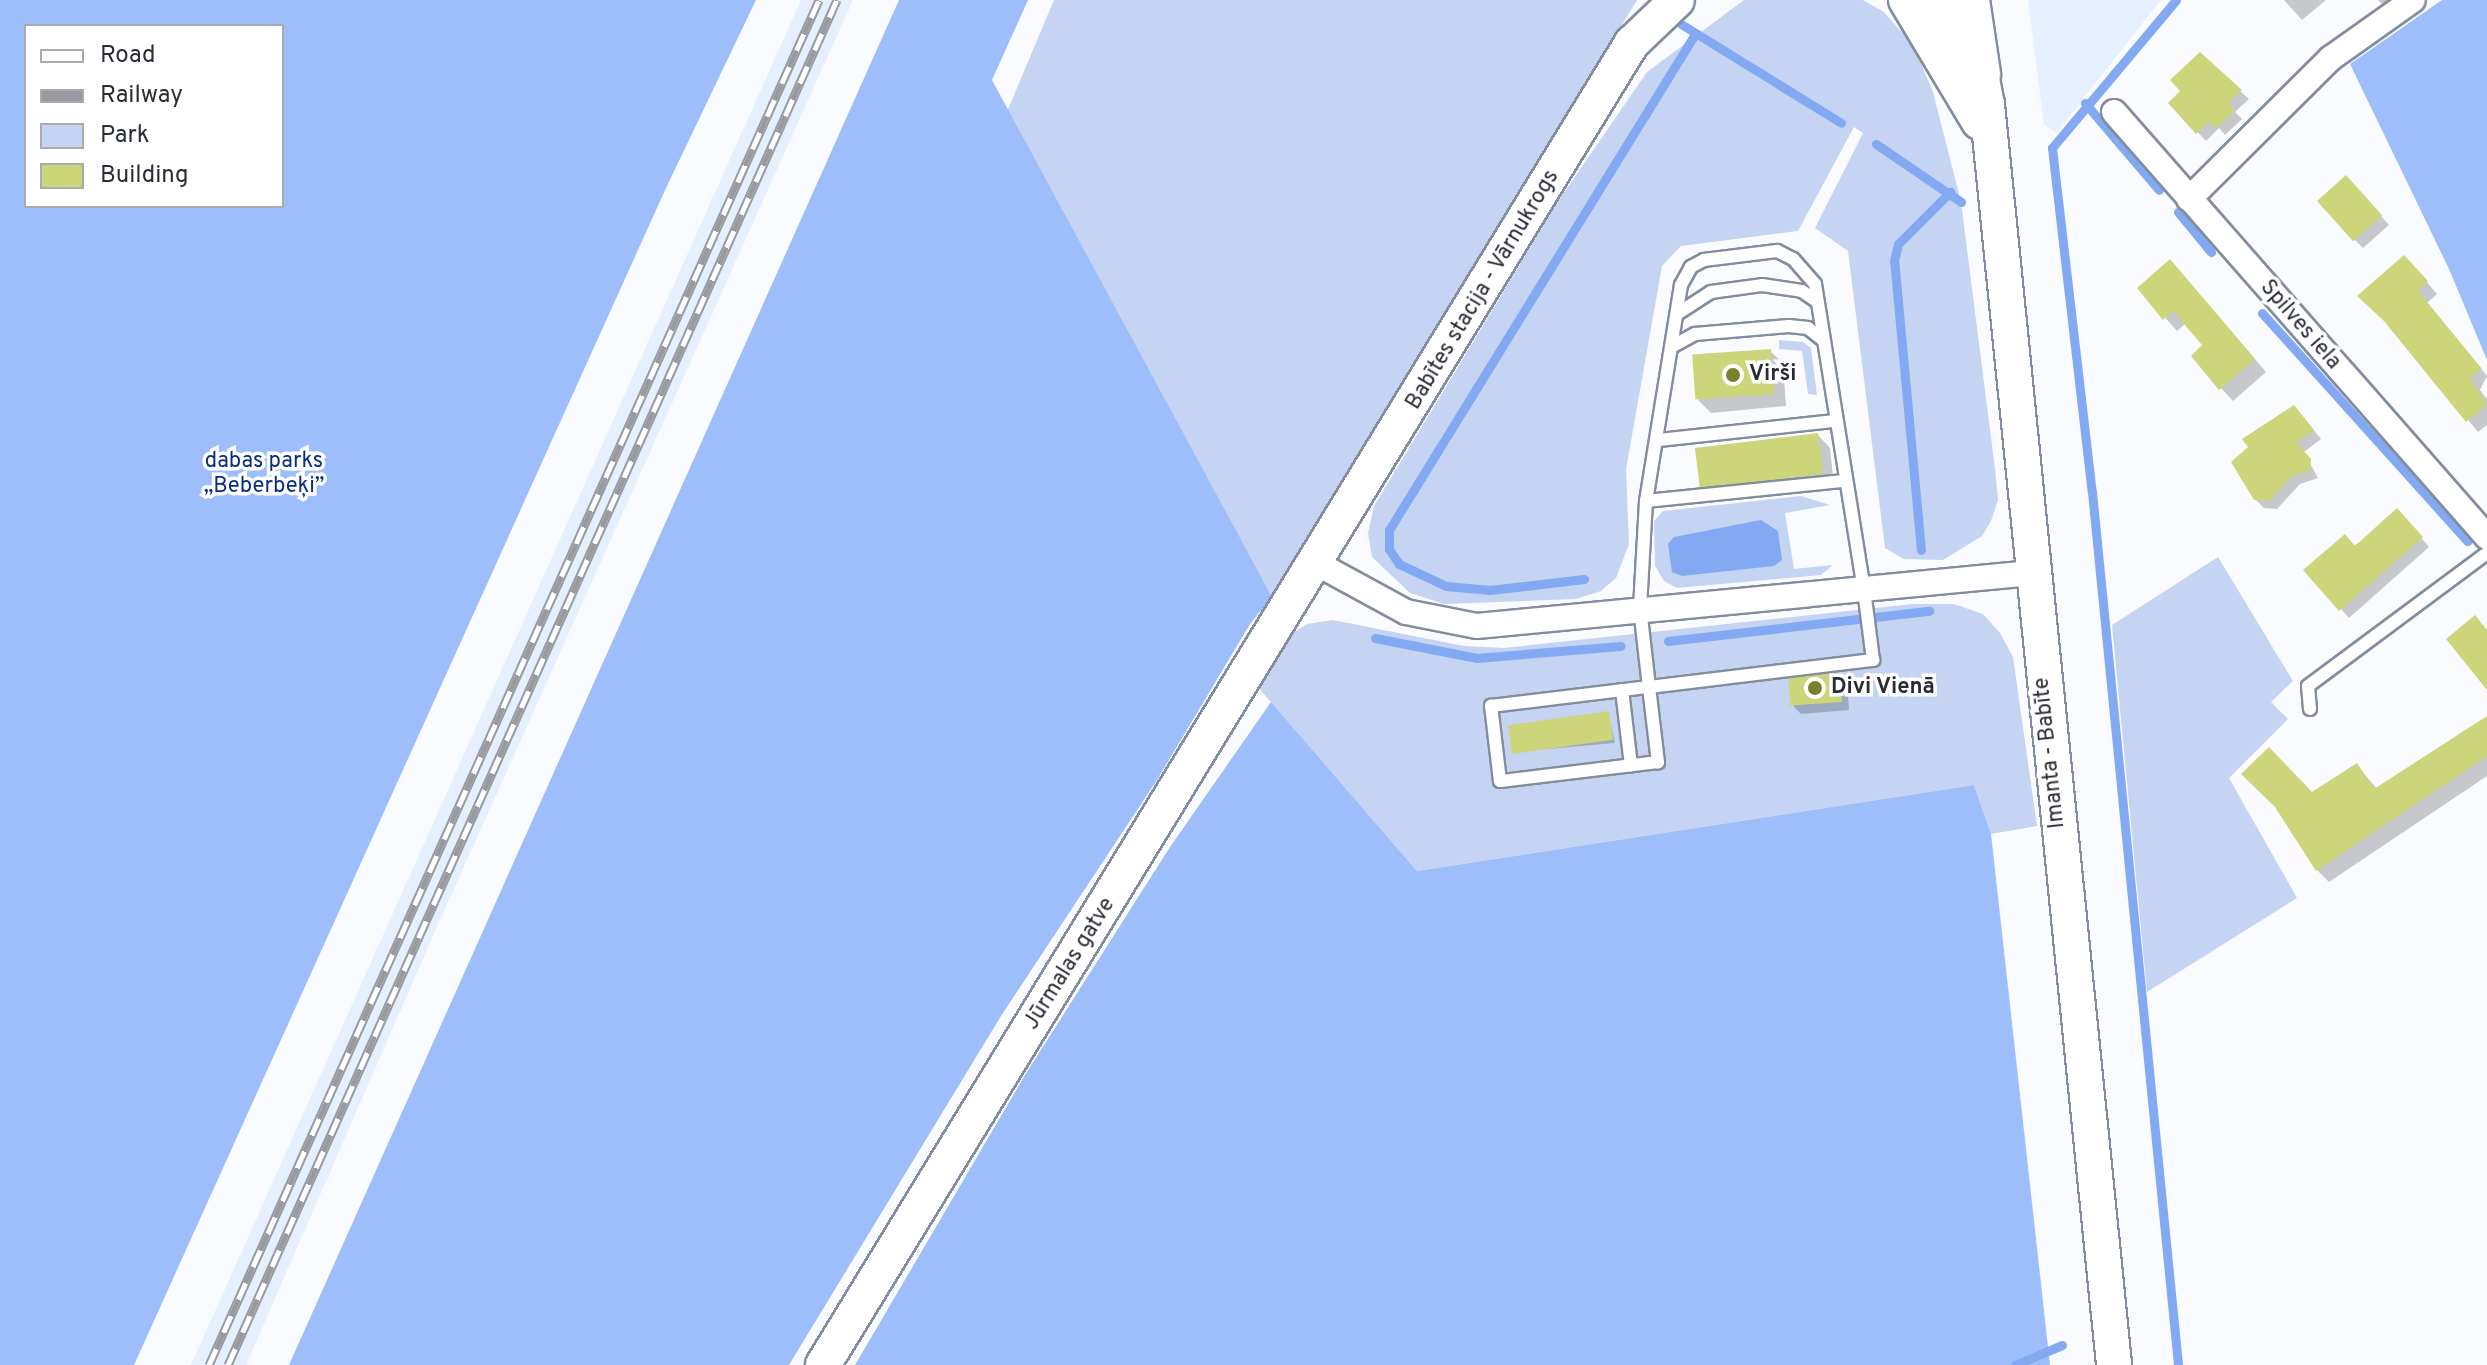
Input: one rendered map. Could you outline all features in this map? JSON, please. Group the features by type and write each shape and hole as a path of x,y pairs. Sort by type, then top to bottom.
{"highway":[{"path":"1970,0 1981,74"}],"main road":[{"name":"Babītes stacija - Vārnukrogs","path":"1316,563 1632,43 1666,7 1699,0"},
{"name":"Imanta - Babīte","path":"1906,0 1955,76 1988,141"},
{"name":"Imanta - Babīte","path":"1941,0 1981,74 2114,1365"},
{"name":"Jūrmalas gatve","path":"823,1365 1316,563"}],"street":[{"path":"2189,199 2331,58 2413,0"},
{"name":"Spilves iela","path":"2114,112 2487,537"},
{"path":"1316,563 1406,612 1439,622 1529,622 1640,608 2031,573"}],"lane":[{"path":"1818,302 1815,284 1793,259 1777,251 1704,260 1691,267 1677,314 1659,440 1646,501 1640,608 1649,687 1658,762 1500,781 1491,706 1622,690 1649,687 1873,660 1818,302"},
{"path":"1677,314 1711,292 1762,285 1802,291 1818,302"},
{"path":"1673,346 1695,334 1789,326 1808,328 1823,340"},
{"path":"1659,440 1835,421"},
{"path":"1646,501 1844,481"},
{"path":"2310,709 2308,686 2487,553"},
{"path":"1622,690 1631,765"}],"shaded area":[{"path":"801,0 853,0 432,938 246,1365 191,1365"},
{"path":"2028,0 2161,0 2056,133 2044,124"},
{"path":"1761,520 1778,531 1782,560 1774,566 1682,576 1672,572 1668,544 1674,537"}],"green space":[{"name":"dabas parks „Beberbeķi”","path":"0,0 756,0 666,188 134,1365 0,1365"},
{"path":"899,0 1028,0 992,80 1272,597 1250,624 1157,780 1001,1016 789,1365 289,1365"},
{"path":"1054,0 1637,0 1272,597 1006,114"},
{"path":"1744,0 1863,0 1884,12 1913,45 1933,92 1961,202 1998,500 1991,521 1982,536 1943,560 1904,559 1885,548 1848,251 1815,228 1863,133 1854,127 1798,231 1681,246 1662,266 1626,469 1629,544 1616,578 1601,591 1576,599 1444,604 1410,593 1372,557 1368,533 1374,506 1557,203 1647,72"},
{"path":"2442,0 2487,0 2487,360 2449,269 2350,64"},
{"path":"1779,340 1803,342 1811,348 1817,395 1808,394 1802,351 1779,349"},
{"path":"1801,496 1830,505 1785,513 1794,569 1833,565 1821,575 1677,588 1664,581 1655,566 1654,521 1663,511"},
{"path":"2218,557 2293,681 2271,702 2288,719 2229,778 2297,898 2147,992 2112,625"},
{"path":"1913,604 1954,604 1983,614 2000,633 2013,657 2037,826 1991,834 1974,785 1417,871 1257,686 1290,635 1307,624 1333,620 1464,646 1504,648"},
{"path":"1271,702 1417,871 1974,785 1991,834 2050,1365 855,1365 1025,1075 1170,847"}],"building":[{"path":"2200,52 2242,90 2228,103 2235,110 2216,128 2209,122 2196,134 2168,103 2180,91 2170,80"},
{"path":"2346,175 2382,215 2353,241 2317,201"},
{"path":"2404,255 2428,281 2418,291 2482,369 2470,378 2487,405 2466,422 2384,321 2357,296"},
{"path":"2170,259 2255,359 2219,390 2191,356 2202,345 2173,311 2163,320 2137,288"},
{"name":"Virši","path":"1771,349 1774,394 1695,399 1692,355"},
{"path":"2294,405 2314,430 2297,443 2311,459 2311,470 2292,476 2269,501 2254,500 2231,462 2248,447 2242,439"},
{"path":"1818,433 1823,474 1700,489 1695,448"},
{"path":"2397,508 2423,537 2339,611 2303,570 2345,534 2355,546"},
{"path":"2475,615 2487,630 2487,690 2446,639"},
{"name":"Divi Vienā","path":"1840,673 1842,702 1790,706 1788,677"},
{"path":"1609,711 1613,740 1512,754 1508,725"},
{"path":"2487,716 2487,756 2316,871 2275,807 2241,774 2269,747 2312,792 2357,763 2374,789"}],"waterway":[{"path":"2176,0 2052,148 2092,492 2178,1365"},
{"path":"1681,24 1841,123"},
{"path":"1584,579 1490,590 1446,586 1399,564 1389,549 1389,530 1695,34"},
{"path":"2085,103 2159,190"},
{"path":"1876,144 1961,202"},
{"path":"1921,550 1894,261 1898,244 1950,192"},
{"path":"2178,212 2211,252"},
{"path":"2262,313 2467,541"},
{"path":"1668,641 1929,611"},
{"path":"1375,638 1477,658 1621,646"},
{"path":"2015,1365 2062,1345"}],"railway":[{"path":"209,1365 819,0"},
{"path":"228,1365 837,0"}],"place":[{"name":"Virši","path":"1733,375"},
{"name":"Divi Vienā","path":"1815,688"}]}
